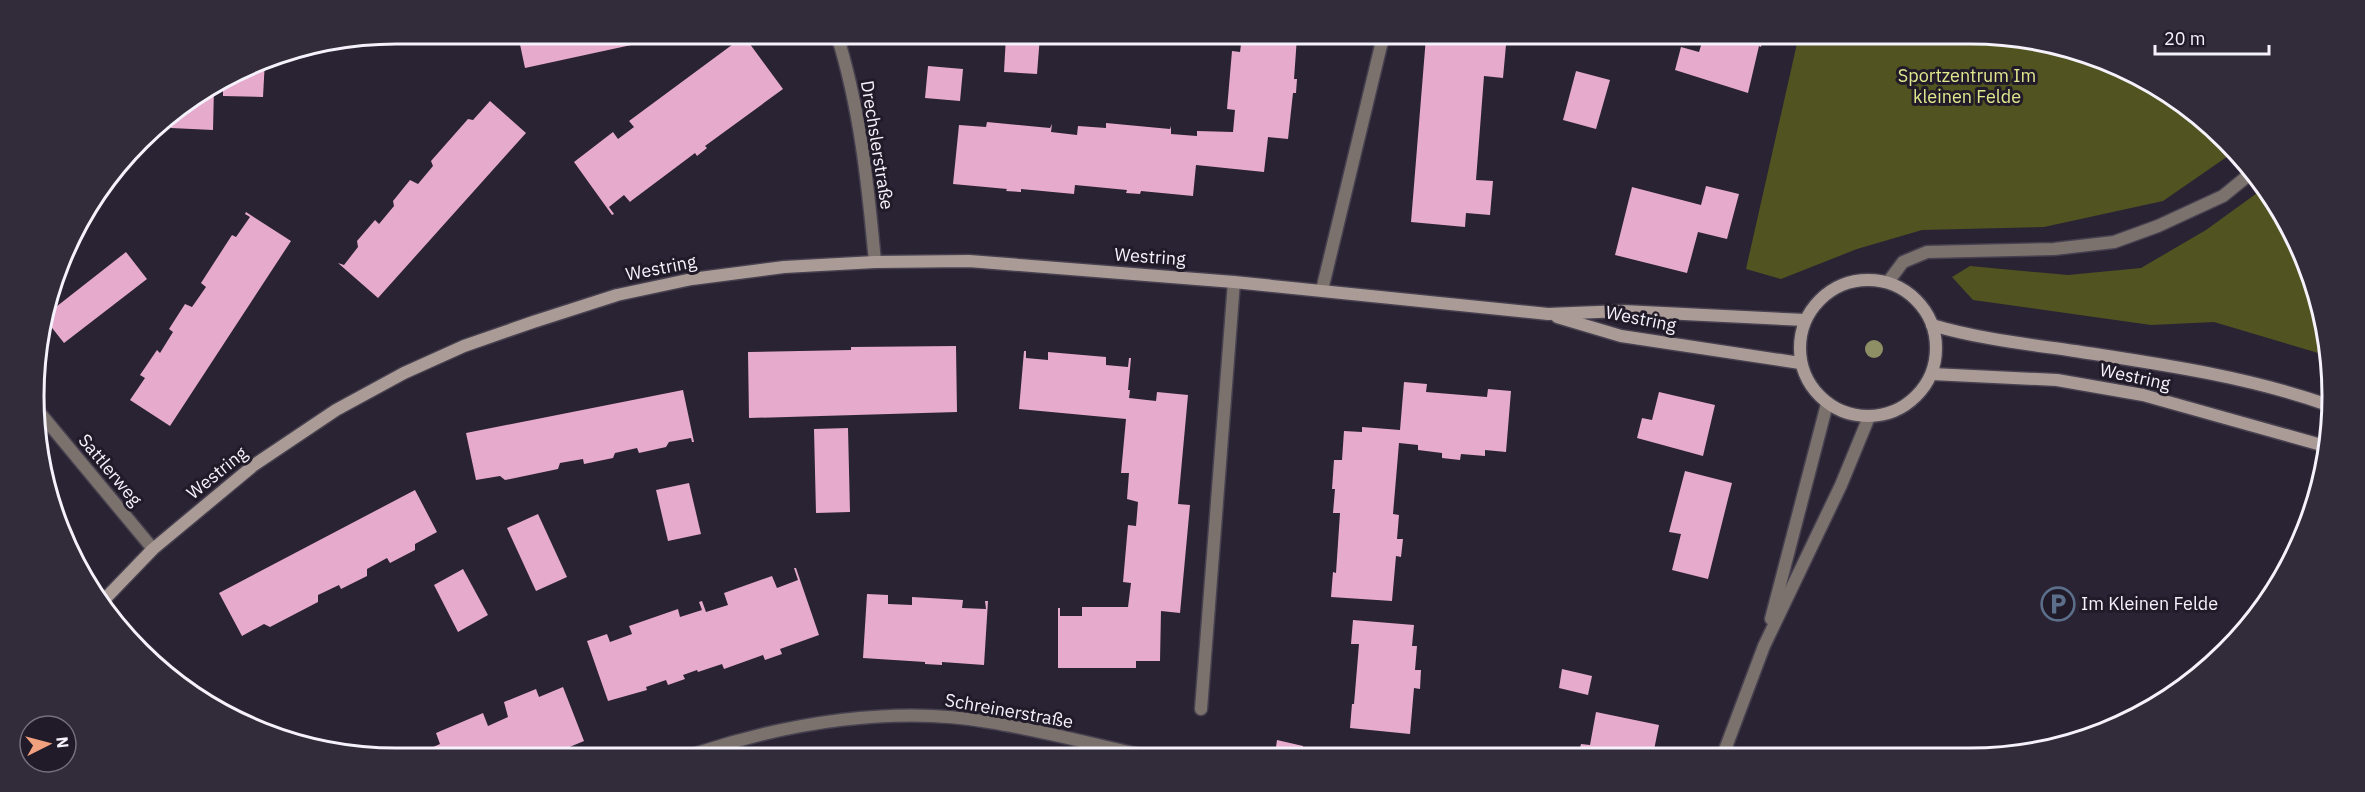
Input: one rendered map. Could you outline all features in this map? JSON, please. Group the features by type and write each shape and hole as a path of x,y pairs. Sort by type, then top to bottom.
{"street":[{"name":"Drechslerstraße","path":"840,44 867,172 875,262"},
{"path":"1322,290 1381,44"},
{"path":"1888,282 1903,262 1927,252 2054,249 2114,242 2158,226 2223,196 2246,177"},
{"name":"Westring","path":"107,597 153,549 254,465 336,410 404,373 464,346 617,295 692,279 784,267 875,262 969,261 1322,290 1548,314 1623,311 1805,320"},
{"path":"1864,279 1888,282 1916,299 1926,312 1932,325 1936,352 1932,374 1916,397 1892,413 1869,417 1844,413 1827,404 1806,378 1800,363 1799,348 1805,320 1816,303 1838,286 1864,279"},
{"path":"1201,709 1234,282"},
{"name":"Westring","path":"1548,314 1621,336 1800,363"},
{"name":"Westring","path":"1932,325 1969,336 2164,365 2275,389 2322,403"},
{"name":"Westring","path":"1932,374 2057,381 2143,395 2318,444"},
{"path":"1764,646 1827,404"},
{"path":"1726,748 1764,646 1841,485 1869,417"},
{"name":"Sattlerweg","path":"44,419 153,549"},
{"name":"Schreinerstraße","path":"712,748 732,741 840,719 932,716 988,722 1109,748"}],"green space":[{"name":"Sportzentrum Im kleinen Felde","path":"1797,44 1992,44 2038,50 2104,70 2145,91 2184,116 2227,157 2163,201 2044,227 1922,230 1857,249 1781,279 1746,269"},
{"path":"2257,193 2295,261 2315,327 2318,353 2214,322 2151,325 1973,300 1952,277 1970,266 2068,275 2141,268 2206,230"}],"building":[{"path":"520,44 636,44 525,68"},
{"path":"733,44 750,44 783,89 705,146 707,148 697,156 695,153 630,202 624,195 609,207 614,214 612,215 574,162 613,132 618,139 634,127 629,121"},
{"path":"1006,44 1039,44 1037,74 1004,72"},
{"path":"1241,44 1296,44 1294,79 1297,79 1296,93 1293,93 1288,139 1268,137 1264,172 1196,165 1193,196 1141,191 1140,194 1126,193 1127,190 1075,185 1074,194 1021,189 1021,192 1006,191 1007,189 953,184 959,125 986,127 987,122 1050,128 1052,124 1051,132 1077,135 1078,126 1106,128 1106,123 1170,129 1171,126 1171,134 1197,136 1197,131 1233,132 1235,110 1227,109 1232,51 1240,52"},
{"path":"1425,44 1506,45 1503,78 1484,76 1476,180 1493,181 1490,215 1466,213 1465,227 1411,222"},
{"path":"1701,44 1762,44 1761,47 1759,46 1748,93 1675,70 1681,47 1699,52"},
{"path":"928,66 963,69 960,101 925,98"},
{"path":"265,69 263,97 223,96 223,89"},
{"path":"1576,71 1610,80 1596,129 1563,120"},
{"path":"214,95 213,130 171,128 171,125 181,116"},
{"path":"490,101 526,133 378,298 338,263 344,265 358,247 357,241 375,220 379,224 394,206 393,201 410,180 418,184 433,166 431,161 468,119 473,120"},
{"path":"1706,186 1739,194 1727,239 1698,232 1687,273 1615,255 1632,187 1701,205"},
{"path":"246,212 291,241 170,426 130,400 145,378 140,375 157,350 160,353 173,332 169,329 185,304 192,307 206,287 201,283 232,235 236,237 250,217 245,214"},
{"path":"126,252 147,279 64,343 50,326 55,307"},
{"path":"956,346 957,412 749,418 748,352 851,350 851,347"},
{"path":"1024,351 1026,351 1026,358 1048,360 1048,352 1106,357 1106,365 1128,367 1129,358 1131,358 1129,398 1156,401 1157,392 1188,395 1178,504 1190,505 1180,613 1161,611 1160,661 1136,661 1136,668 1058,668 1058,608 1060,608 1060,616 1082,616 1082,607 1128,607 1131,583 1123,582 1128,525 1136,526 1138,502 1127,499 1129,473 1121,473 1126,419 1019,409"},
{"path":"1404,382 1427,384 1426,392 1487,397 1488,389 1511,391 1506,452 1485,450 1485,456 1461,454 1460,460 1442,458 1442,453 1418,450 1418,445 1399,443 1393,514 1399,515 1397,539 1403,539 1401,557 1396,556 1392,601 1331,597 1333,572 1336,573 1340,513 1333,513 1334,460 1342,460 1344,431 1362,432 1362,427 1400,430"},
{"path":"683,390 694,442 691,438 669,442 666,447 639,453 637,448 615,453 613,458 584,464 583,459 560,463 558,469 505,480 500,476 476,480 466,433"},
{"path":"1659,392 1715,405 1703,456 1637,438 1642,418 1652,420"},
{"path":"848,428 850,512 816,513 814,429"},
{"path":"1685,471 1732,483 1708,579 1672,570 1681,534 1669,532"},
{"path":"689,483 701,534 668,541 656,490"},
{"path":"415,490 437,532 415,544 415,550 390,563 387,558 367,569 367,576 341,589 339,585 318,595 318,602 270,627 264,624 242,636 219,593"},
{"path":"538,514 567,577 536,591 507,528"},
{"path":"794,568 796,568 819,635 780,649 782,654 765,660 763,655 724,669 722,664 698,672 697,670 683,675 685,679 668,685 666,680 646,687 647,690 608,701 587,641 607,634 610,642 632,634 629,626 678,609 680,617 702,610 699,602 702,601 706,612 728,605 724,593 772,576 777,588 798,580"},
{"path":"463,569 488,615 458,632 434,585"},
{"path":"867,594 888,595 888,604 912,605 912,597 963,600 962,608 986,609 985,601 988,601 984,665 942,662 942,665 863,658"},
{"path":"1353,620 1414,625 1412,646 1417,646 1415,670 1421,670 1420,689 1414,688 1410,734 1350,728 1359,644 1351,644"},
{"path":"1562,669 1592,676 1588,695 1559,688"},
{"path":"563,687 584,741 567,748 431,748 440,744 436,733 483,713 488,726 508,717 504,702 536,689 539,697"},
{"path":"1596,712 1659,725 1654,748 1580,748 1581,744 1590,745"},
{"path":"1277,740 1303,746 1303,748 1276,748"}],"place":[{"name":"Im Kleinen Felde","path":"2058,604"}]}
